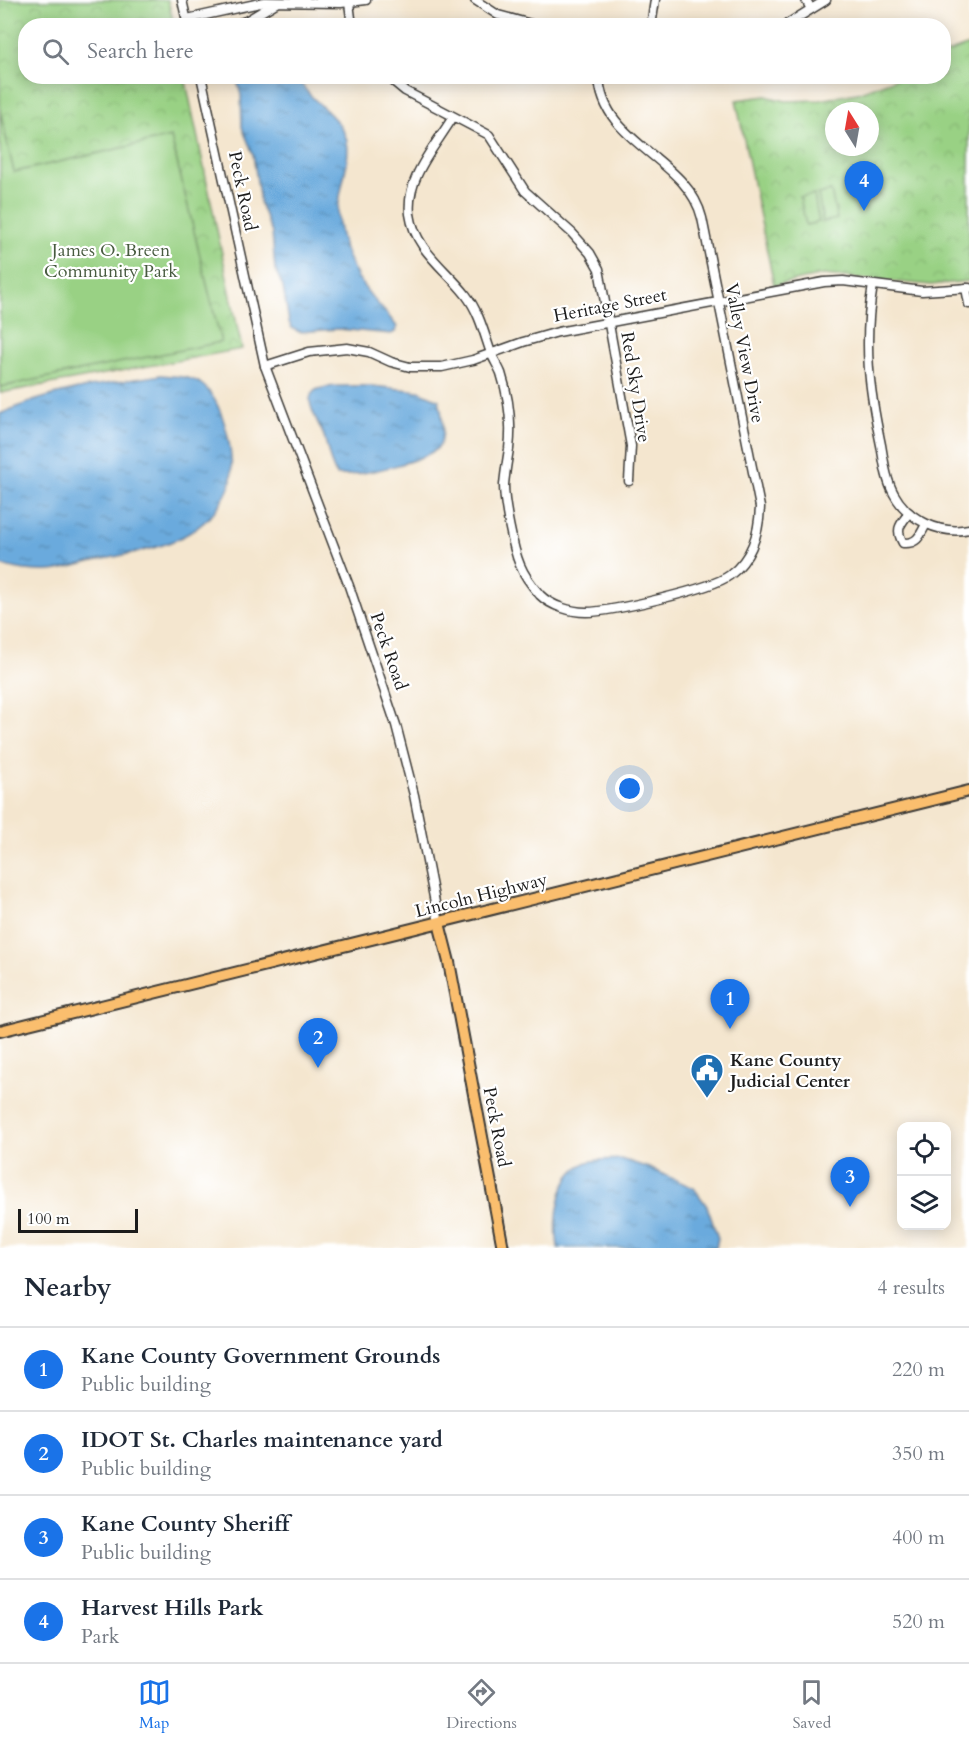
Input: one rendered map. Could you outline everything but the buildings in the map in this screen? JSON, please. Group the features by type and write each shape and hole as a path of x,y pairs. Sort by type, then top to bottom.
{"main road":[{"name":"Lincoln Highway","path":"0,1031 969,791"},
{"name":"Peck Road","path":"439,923 503,1248"}],"street":[{"path":"182,0 187,18"},
{"path":"202,18 244,6 280,1 349,3 366,0"},
{"path":"475,0 498,15 509,18"},
{"path":"652,18 655,0"},
{"path":"806,0 811,9"},
{"path":"797,18 826,0"},
{"path":"251,18 280,1"},
{"path":"349,3 351,18"},
{"name":"Peck Road","path":"203,84 265,366 349,586 396,725 414,795 439,923"},
{"name":"Red Sky Drive","path":"397,84 405,91 489,135 525,191 572,233 590,253 599,269 631,446 629,481"},
{"name":"Valley View Drive","path":"453,117 414,179 410,197 410,215 417,237 426,251 466,295 475,310 500,372 510,427 504,489 506,508 520,565 541,597 566,609 595,612 643,602 711,585 721,580 744,561 753,546 759,528 760,507 702,218 694,197 675,175 613,120 604,103 600,84"},
{"name":"Heritage Street","path":"265,366 328,348 369,352 391,362 410,367 430,368 453,365 558,332 824,282 843,281 922,291 968,288"},
{"path":"873,285 867,334 868,370 873,408 888,481 895,495 909,513 926,524 945,530 969,529"},
{"path":"968,288 969,304"},
{"path":"909,513 900,525 898,534 903,543 910,543 918,539 926,524"}],"green space":[{"name":"James O. Breen Community Park","path":"0,0 168,0 172,18 18,18 18,84 186,84 242,349 0,393"},
{"path":"969,45 969,281 931,285 823,275 774,285 736,100 766,96 786,101 820,100 857,93 882,84 951,84 951,51"},
{"name":"James O. Breen Community Park","path":"0,111 14,172 171,137 221,342 0,387"},
{"path":"831,191 837,219 823,222 818,194"},
{"path":"814,195 819,222 806,225 800,197"}],"water":[{"path":"238,84 302,84 339,124 344,132 348,149 338,211 343,245 364,287 397,327 395,332 391,334 338,329 299,332 292,328 283,287 275,269 272,233 260,203 253,154 242,127 241,95"},
{"path":"161,375 186,378 200,383 215,401 221,414 229,441 232,468 227,493 214,512 189,533 174,541 143,551 50,571 25,570 0,565 0,414 59,394"},
{"path":"372,386 419,391 439,400 443,424 441,441 433,451 407,462 359,474 337,475 324,436 312,410 311,396 313,392 321,388"},
{"path":"621,1159 649,1168 694,1188 707,1206 718,1238 716,1248 558,1248 557,1225 560,1199 570,1176 588,1162"}],"place":[{"name":"Harvest Hills Park","path":"864,211"},
{"name":"Kane County Government Grounds","path":"730,1029"},
{"name":"IDOT St. Charles maintenance yard","path":"318,1068"},
{"name":"Kane County Judicial Center","path":"707,1099"},
{"name":"Kane County Sheriff","path":"850,1207"}]}
